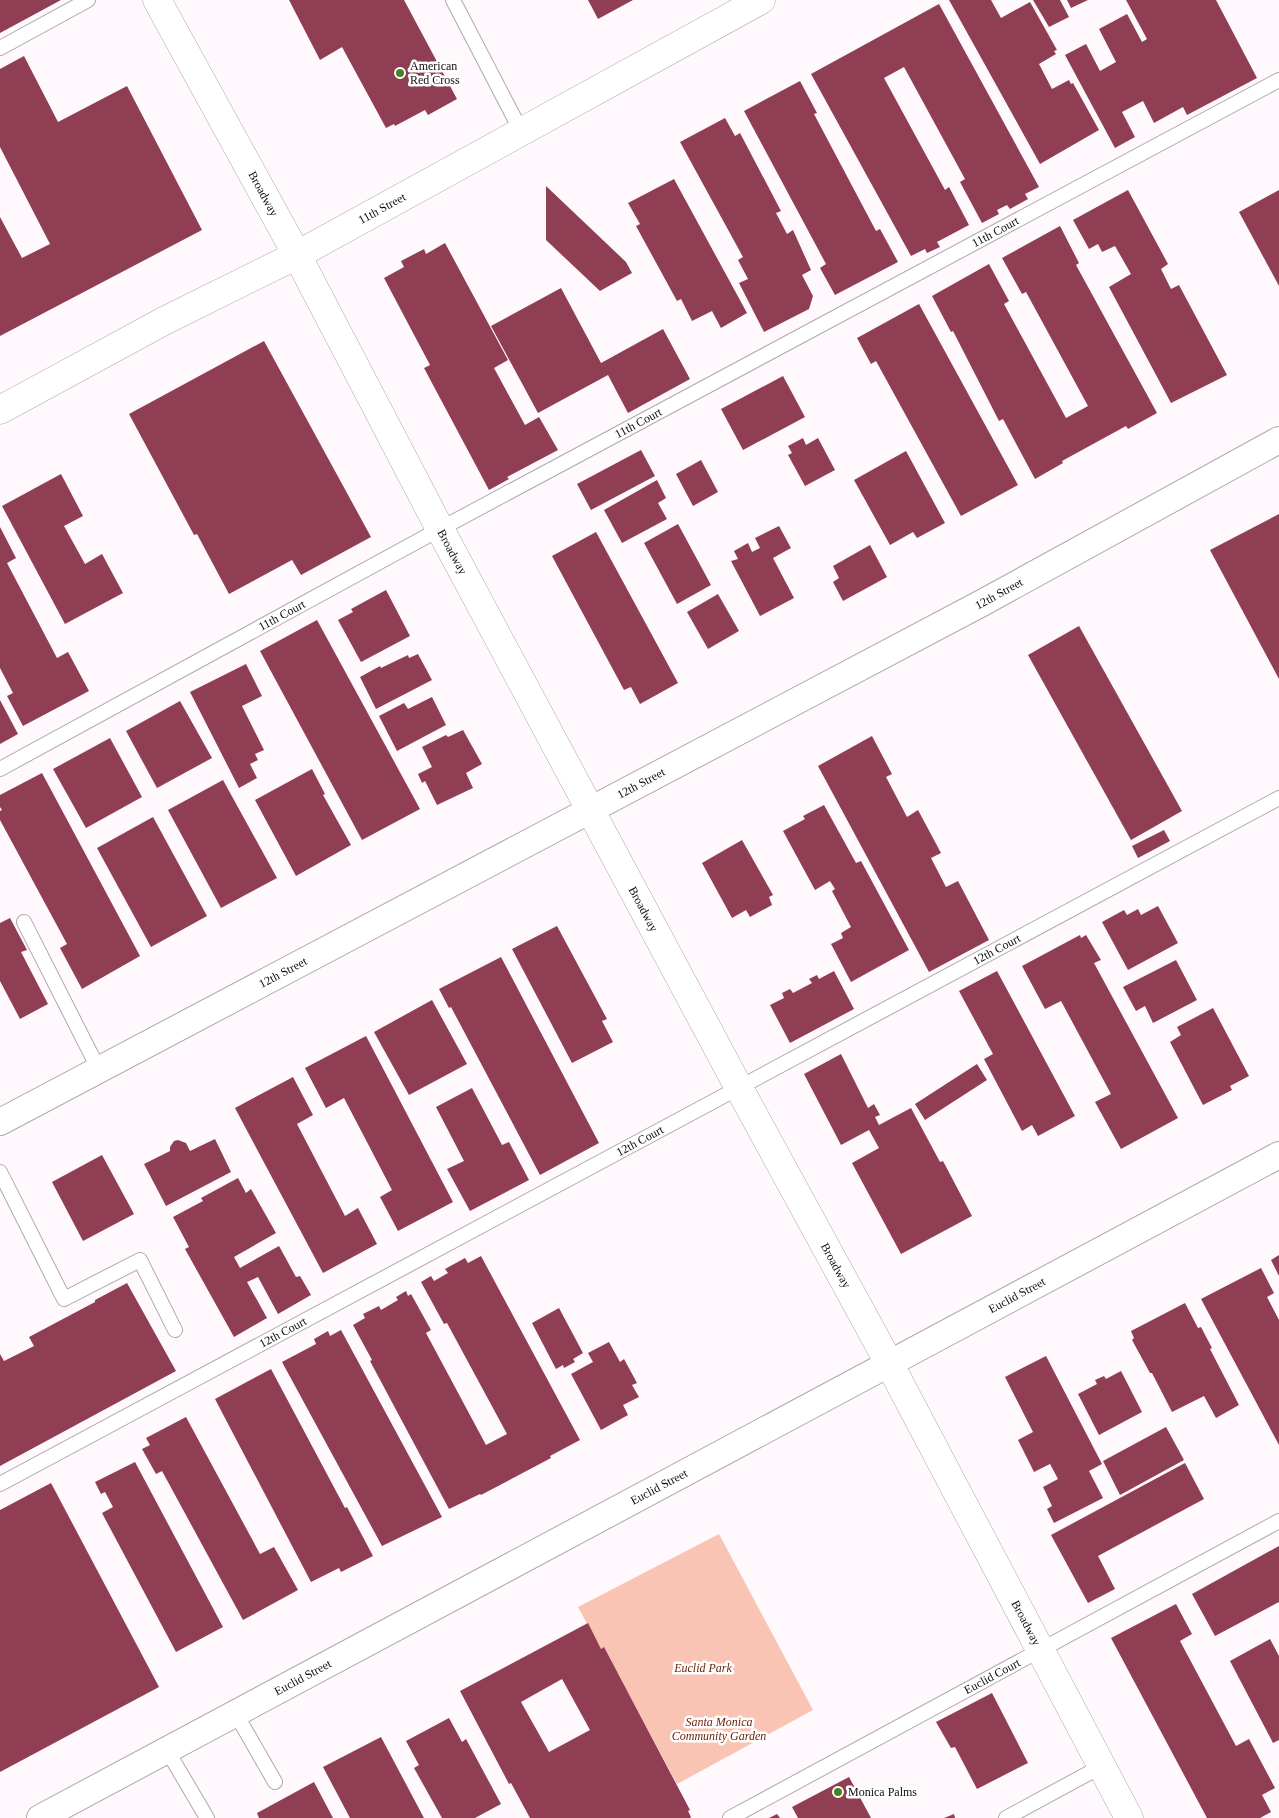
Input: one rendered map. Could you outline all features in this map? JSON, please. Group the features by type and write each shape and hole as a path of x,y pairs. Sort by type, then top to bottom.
{"street":[{"name":"Broadway","path":"156,0 297,255 440,529 889,1364 1129,1818"},
{"name":"11th Street","path":"0,410 164,321 297,255 761,0"},
{"name":"12th Street","path":"0,1122 982,603 1279,440"},
{"name":"Euclid Street","path":"40,1818 1279,1155"}],"lane":[{"path":"0,48 88,0"},
{"path":"453,0 521,131"},
{"name":"11th Court","path":"0,769 440,529 1279,80"},
{"name":"12th Court","path":"0,1484 1279,798"},
{"path":"24,922 99,1070"},
{"path":"0,1172 14,1204 64,1299 140,1260 175,1330"},
{"name":"Euclid Court","path":"730,1818 1279,1521"},
{"path":"236,1714 275,1782"},
{"path":"167,1750 206,1818"},
{"path":"1006,1818 1102,1766"}],"green space":[{"name":"Euclid Park","path":"719,1534 813,1710 677,1784 604,1648 601,1649 578,1607"}],"building":[{"path":"0,0 61,0 0,33"},
{"name":"American Red Cross","path":"289,0 404,0 457,99 428,115 425,110 395,126 394,124 386,128 342,47 320,60"},
{"path":"588,0 633,0 598,19"},
{"path":"949,0 991,0 1001,18 1030,2 1057,50 1054,51 1056,54 1039,64 1052,89 1069,80 1071,84 1073,83 1099,130 1040,164"},
{"path":"1033,0 1060,0 1069,17 1049,27"},
{"path":"1067,0 1088,0 1071,8"},
{"path":"1126,0 1216,0 1257,78 1187,115 1183,107 1154,123 1143,101 1122,112 1135,137 1115,148 1065,55 1086,44 1100,71 1116,62 1099,29 1127,14 1142,42 1147,39"},
{"path":"939,4 1039,187 1025,194 1028,199 1010,209 1007,205 997,210 999,214 982,223 960,182 965,179 904,67 884,78 945,190 949,187 969,225 937,242 940,247 927,253 925,249 911,256 811,74"},
{"path":"24,56 58,122 127,86 202,230 0,336 0,217 22,258 50,244 0,147 0,69"},
{"path":"800,81 817,113 814,114 876,231 880,229 898,262 835,295 820,268 826,264 744,111"},
{"path":"725,118 735,136 740,133 781,211 776,213 787,234 793,230 811,270 802,275 813,296 809,309 764,332 739,283 748,279 738,260 743,257 680,142"},
{"path":"674,179 747,313 721,328 712,311 692,321 681,299 677,301 636,226 640,224 628,203"},
{"path":"546,186 626,262 632,273 600,291 546,240"},
{"path":"1128,190 1168,264 1161,269 1171,289 1179,285 1227,375 1171,403 1109,287 1131,274 1115,246 1102,252 1098,244 1089,249 1073,220"},
{"path":"1279,190 1279,286 1239,212"},
{"path":"1060,226 1079,263 1076,265 1157,413 1128,429 1126,426 1062,461 1063,463 1035,479 1003,419 999,421 953,331 951,332 932,296 989,264 1009,301 1004,304 1066,418 1088,406 1026,292 1022,294 1002,258"},
{"path":"445,243 508,360 494,368 525,425 539,417 558,450 507,477 509,479 489,490 424,368 430,365 384,278 404,267 401,261 424,249 426,254"},
{"path":"561,288 601,363 663,329 690,379 628,413 608,375 538,413 491,326"},
{"path":"919,304 1018,485 961,516 876,361 871,364 857,338"},
{"path":"264,341 371,537 301,575 292,560 229,594 197,534 194,535 129,414"},
{"path":"783,376 805,417 743,450 721,409"},
{"path":"803,438 806,445 818,438 835,470 805,486 788,455 792,453 788,446"},
{"path":"641,450 655,476 591,510 577,484"},
{"path":"906,451 945,523 917,538 913,532 890,545 854,480"},
{"path":"701,460 718,492 693,506 676,474"},
{"path":"61,474 83,516 64,526 85,564 102,554 123,593 65,624 2,506"},
{"path":"657,480 666,498 658,503 667,519 622,543 604,510"},
{"path":"1279,514 1279,679 1210,550"},
{"path":"678,524 711,585 677,604 644,543"},
{"path":"779,526 791,548 773,558 794,598 760,616 731,561 738,559 734,551 748,543 752,552 760,548 755,538"},
{"path":"0,527 16,558 7,563 57,658 68,652 89,691 23,726 7,696 13,693 0,668"},
{"path":"596,532 678,683 640,704 631,687 624,690 552,556"},
{"path":"870,545 887,577 843,601 833,582 839,578 833,566"},
{"path":"386,590 410,636 361,662 338,620 353,612 351,609"},
{"path":"718,594 739,631 708,649 687,612"},
{"path":"317,620 420,809 362,840 260,651"},
{"path":"1079,626 1182,811 1131,840 1028,655"},
{"path":"418,654 432,680 376,709 360,677 380,666 381,668 408,655 409,658"},
{"path":"246,664 262,696 242,706 264,750 255,754 258,760 250,764 257,778 239,788 190,692"},
{"path":"432,697 446,725 397,751 379,716 404,703 408,709"},
{"path":"0,700 18,734 0,744"},
{"path":"180,701 212,758 157,788 126,731"},
{"path":"463,730 482,764 466,773 473,788 437,805 425,781 422,783 418,774 432,767 422,747 446,735 448,737"},
{"path":"872,736 892,774 886,777 907,817 918,810 941,853 931,858 946,887 958,881 989,940 929,972 818,766"},
{"path":"110,738 142,797 86,828 53,769"},
{"path":"312,769 325,794 323,795 351,845 296,876 255,800"},
{"path":"42,773 140,956 82,989 60,948 67,944 0,820 0,811 2,810 0,807 0,795"},
{"path":"223,780 277,878 221,908 168,810"},
{"path":"824,805 856,863 861,861 909,950 851,982 831,944 843,938 841,933 851,927 832,891 835,889 830,881 815,890 783,831 805,819 803,816"},
{"path":"153,817 207,916 151,947 97,848"},
{"path":"1164,830 1170,841 1138,858 1132,846"},
{"path":"742,840 773,895 769,897 772,905 750,917 746,910 732,918 702,863"},
{"path":"1158,906 1178,943 1128,970 1102,922 1124,910 1127,915 1138,909 1141,915"},
{"path":"10,918 27,950 21,952 48,1004 20,1019 0,981 0,923"},
{"path":"557,926 607,1019 602,1021 613,1042 572,1063 512,949"},
{"path":"1080,935 1081,938 1086,935 1101,960 1094,963 1178,1118 1121,1149 1095,1102 1111,1094 1061,1001 1045,1009 1022,966"},
{"path":"501,957 599,1143 540,1175 451,1007 449,1008 439,989"},
{"path":"1176,960 1197,1000 1153,1023 1145,1006 1136,1011 1123,987"},
{"path":"834,971 854,1009 790,1043 770,1005 784,998 782,993 790,989 793,993 812,983 809,979 817,975 819,979"},
{"path":"997,971 1075,1116 1038,1136 1032,1125 1022,1131 984,1059 993,1054 959,991"},
{"path":"432,1000 467,1064 409,1095 374,1032"},
{"path":"1213,1008 1249,1076 1230,1086 1232,1090 1203,1105 1170,1042 1181,1035 1177,1027"},
{"path":"366,1036 453,1202 398,1231 380,1197 392,1190 344,1098 326,1108 305,1068"},
{"path":"841,1054 868,1108 874,1104 880,1115 875,1117 879,1125 911,1108 940,1162 943,1161 972,1216 901,1254 852,1163 879,1148 869,1130 841,1145 804,1074"},
{"path":"977,1064 987,1080 925,1120 915,1104"},
{"path":"293,1077 313,1115 297,1124 345,1216 358,1208 377,1244 323,1273 235,1108"},
{"path":"472,1088 502,1145 509,1142 529,1180 470,1211 447,1169 464,1161 436,1107"},
{"path":"215,1139 231,1172 166,1206 144,1164 170,1151 174,1141 178,1140 186,1143 190,1151"},
{"path":"102,1155 134,1214 83,1241 52,1182"},
{"path":"238,1178 246,1193 251,1189 276,1233 234,1257 240,1268 279,1246 296,1277 300,1276 311,1295 278,1314 258,1277 247,1282 267,1318 234,1337 185,1249 189,1247 173,1217 203,1201 201,1198"},
{"path":"1279,1255 1279,1276 1271,1260"},
{"path":"481,1256 580,1440 550,1456 551,1458 481,1495 449,1509 370,1361 372,1360 353,1325 365,1318 363,1314 379,1306 381,1310 398,1300 396,1297 406,1291 408,1296 411,1294 431,1330 426,1333 486,1445 507,1434 447,1323 444,1324 421,1282 431,1276 434,1281 448,1273 445,1269 465,1258 468,1263"},
{"path":"1261,1268 1274,1293 1267,1297 1279,1320 1279,1445 1201,1299"},
{"path":"127,1283 176,1371 0,1466 0,1354 4,1361 34,1346 29,1337"},
{"path":"1185,1303 1198,1328 1201,1327 1212,1348 1210,1349 1239,1405 1216,1418 1204,1396 1172,1412 1132,1340 1134,1338 1131,1331"},
{"path":"559,1308 583,1353 573,1359 575,1362 564,1368 563,1365 556,1369 532,1323"},
{"path":"341,1330 442,1517 382,1546 282,1362 316,1344 314,1339 328,1331 330,1336"},
{"path":"609,1342 620,1362 624,1359 637,1383 632,1385 639,1397 623,1405 628,1415 601,1430 571,1374 593,1362 588,1353"},
{"path":"1046,1356 1102,1464 1089,1471 1103,1498 1054,1523 1047,1509 1052,1506 1043,1487 1058,1479 1050,1464 1034,1472 1018,1440 1033,1432 1005,1377"},
{"path":"271,1369 345,1508 347,1507 373,1556 341,1572 339,1568 311,1582 215,1399"},
{"path":"1121,1371 1142,1412 1099,1435 1078,1394 1097,1384 1095,1380 1104,1376 1106,1379"},
{"path":"186,1417 260,1554 274,1547 298,1590 243,1620 162,1471 156,1474 142,1449 150,1445 146,1438"},
{"path":"1166,1427 1184,1460 1120,1495 1103,1461"},
{"path":"135,1462 223,1627 176,1652 102,1513 113,1507 105,1492 101,1494 95,1482"},
{"path":"1185,1463 1204,1499 1098,1556 1115,1589 1088,1603 1051,1535"},
{"path":"51,1483 159,1687 0,1772 0,1510"},
{"path":"1279,1546 1279,1602 1215,1636 1192,1594"},
{"path":"1176,1604 1192,1634 1180,1641 1236,1746 1249,1739 1275,1788 1262,1795 1271,1812 1260,1818 1207,1818 1111,1638"},
{"path":"588,1623 601,1649 604,1647 690,1810 688,1811 691,1817 530,1818 511,1783 509,1784 460,1691","holes":["562,1679 590,1730 549,1752 521,1702"]},
{"path":"1270,1639 1279,1656 1279,1740 1273,1743 1230,1661"},
{"path":"992,1693 1028,1763 977,1789 955,1747 951,1748 936,1722"},
{"path":"449,1718 462,1742 466,1739 501,1804 475,1818 442,1818 414,1768 419,1765 406,1741"},
{"path":"381,1737 424,1818 350,1818 323,1767"},
{"name":"Monica Palms","path":"849,1777 871,1818 798,1818 792,1807"},
{"path":"314,1782 333,1818 259,1818 257,1813"},
{"path":"777,1814 780,1818 769,1818"},
{"path":"954,1814 955,1818 944,1818"}],"place":[{"name":"American Red Cross","path":"400,73"},
{"name":"Monica Palms","path":"838,1792"}],"park label":[{"name":"Santa Monica Community Garden","path":"719,1729"}]}
